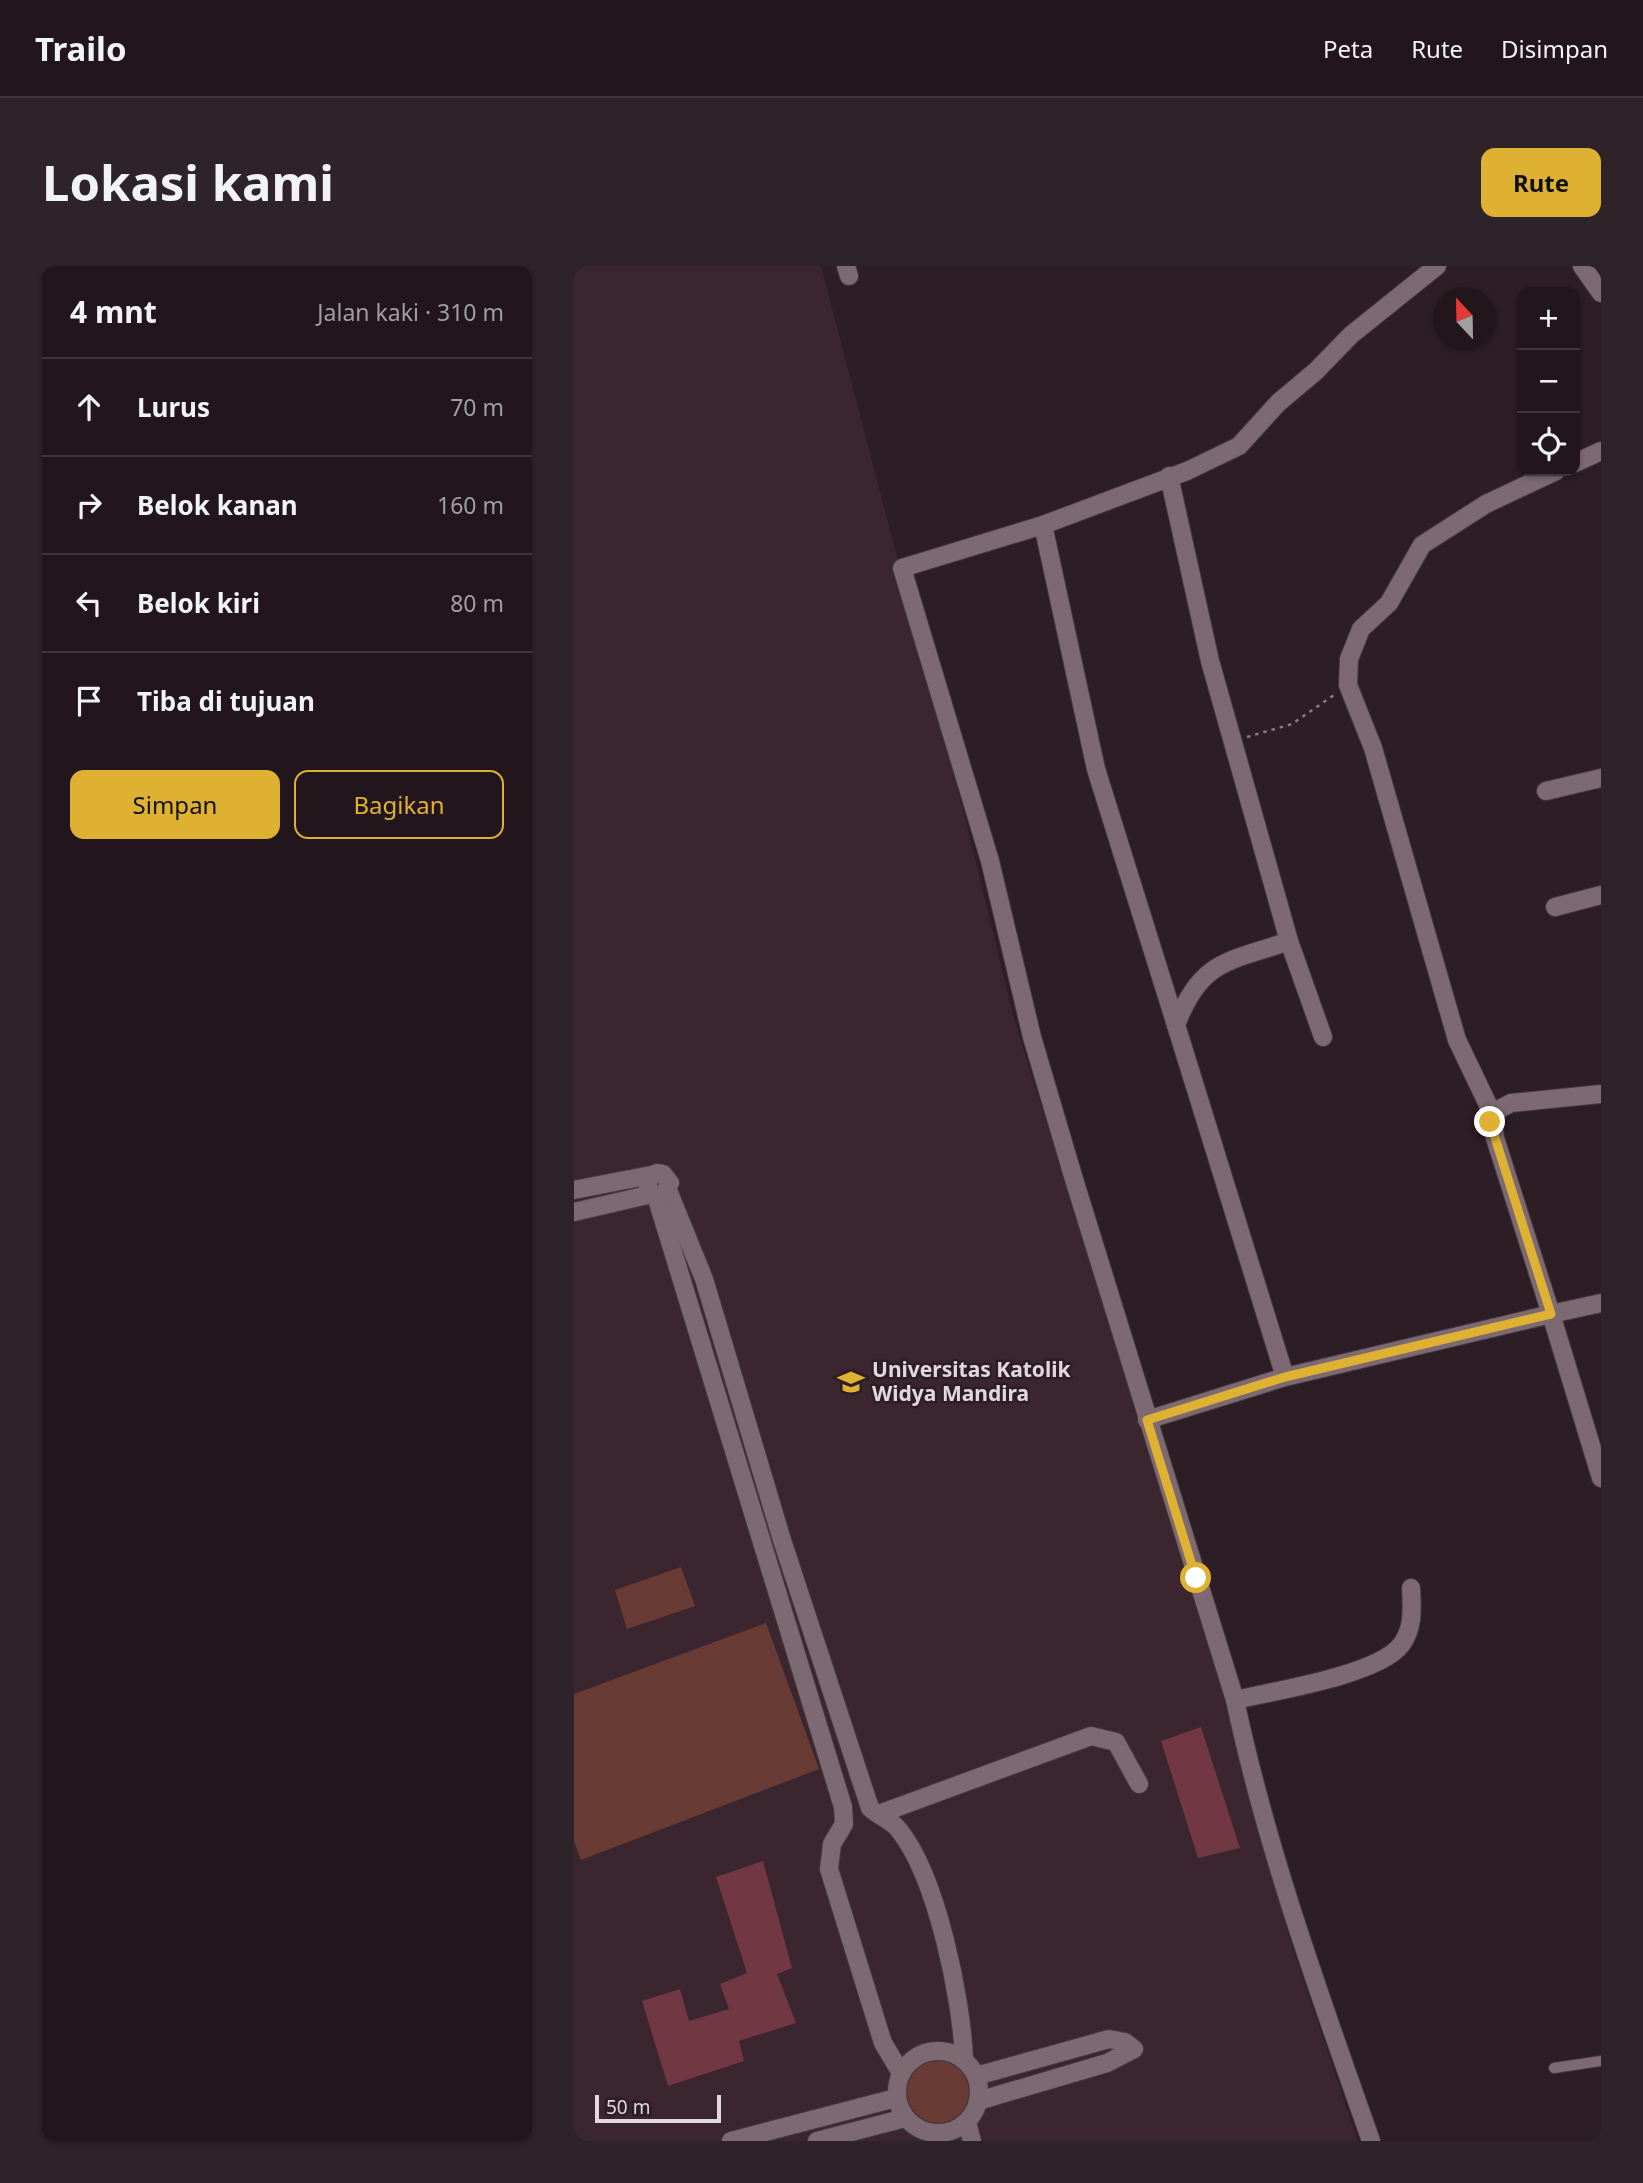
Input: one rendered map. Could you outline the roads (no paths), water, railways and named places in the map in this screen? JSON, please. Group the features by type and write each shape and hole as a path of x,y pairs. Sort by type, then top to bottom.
{"street":[{"path":"1371,2141 1285,1889 1246,1753 1235,1700 1147,1420 1121,1324 1098,1262 1032,1037 990,861 902,568 1043,525 1239,446 1278,403 1316,371 1351,335 1437,266"},
{"path":"1581,266 1601,293"},
{"path":"1580,461 1601,451"},
{"path":"1169,476 1207,649 1289,941 1322,1037"},
{"path":"1545,476 1486,504 1422,545 1389,603 1361,629 1353,642 1348,685 1373,748 1458,1040 1492,1113 1495,1138 1601,1478"},
{"path":"1043,525 1096,769 1285,1377"},
{"path":"1546,791 1601,778"},
{"path":"1555,906 1601,895"},
{"path":"1176,1025 1192,989 1216,965 1289,941"},
{"path":"1492,1113 1511,1103 1601,1094"},
{"path":"574,1190 651,1175 647,1185 659,1193 704,1279 782,1540 870,1808 892,1821 918,1861 953,1978 963,2029 964,2060"},
{"path":"574,1212 659,1193"},
{"path":"659,1193 843,1807 844,1824 832,1844 829,1869 883,2043 901,2073"},
{"path":"1147,1420 1285,1377 1601,1303"},
{"path":"1235,1700 1312,1683 1376,1664 1392,1654 1403,1643 1412,1621 1411,1588"},
{"path":"879,1814 1091,1736 1116,1742 1139,1784"},
{"path":"976,2076 1109,2039 1125,2042 1133,2049 1107,2063 978,2101"},
{"path":"946,2052 964,2060 976,2076 978,2101 967,2122 949,2137 917,2129 905,2118 896,2098 901,2073 908,2064 926,2053 946,2052"},
{"path":"731,2141 768,2136 896,2098"},
{"path":"817,2141 905,2118"},
{"path":"967,2122 972,2141"}],"lane":[{"path":"1554,2068 1601,2061"}],"place":[{"name":"Universitas Katolik Widya Mandira","path":"851,1382"}]}
